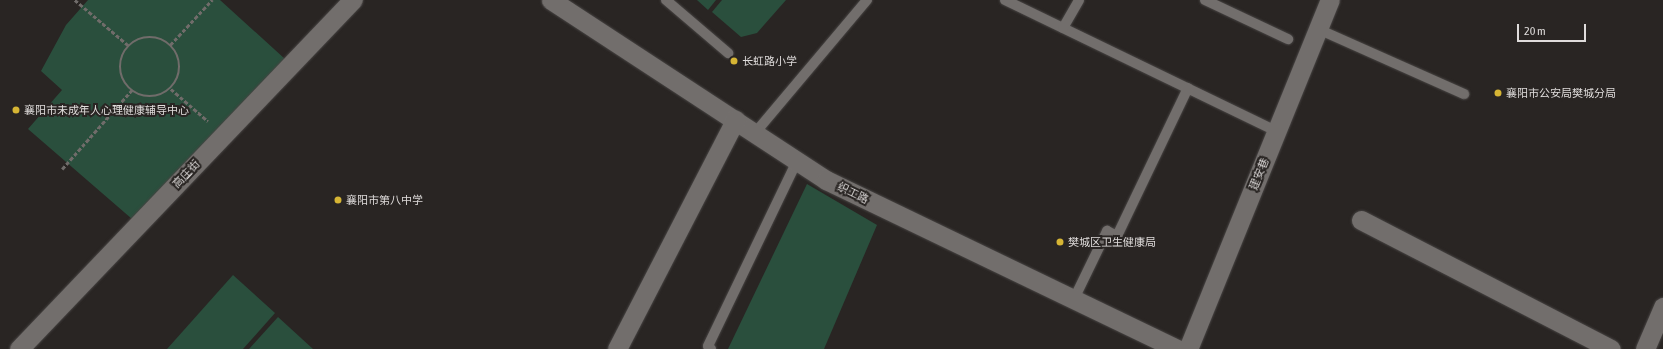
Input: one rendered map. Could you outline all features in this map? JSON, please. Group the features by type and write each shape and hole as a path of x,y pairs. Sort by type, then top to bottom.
{"street":[{"name":"高庄街","path":"19,349 353,0"},
{"name":"织工路","path":"550,0 826,180 1177,349"},
{"name":"建安巷","path":"1188,349 1330,0"},
{"path":"617,349 734,120"},
{"path":"1361,220 1611,349"},
{"path":"1646,349 1663,306"}],"lane":[{"path":"666,0 728,53"},
{"path":"755,133 867,0"},
{"path":"1005,0 1276,131"},
{"path":"1064,28 1079,0"},
{"path":"1205,0 1288,39"},
{"path":"1318,30 1464,94"},
{"path":"1074,299 1107,231 1117,236 1188,88"},
{"path":"711,349 708,346 797,161"}],"path":[{"path":"75,0 129,46"},
{"path":"170,45 212,0"},
{"path":"152,37 170,45 176,52 180,71 171,89 156,96 146,96 132,90 123,79 120,69 121,59 129,46 142,38 152,37"},
{"path":"171,89 224,134"},
{"path":"62,169 132,90"}],"green space":[{"path":"88,0 220,0 285,59 132,219 28,129 62,90 41,71 66,25"},
{"path":"697,0 716,0 708,10"},
{"path":"722,0 786,0 757,33 741,37 712,12"},
{"path":"807,184 877,225 824,349 728,349"},
{"path":"233,275 275,313 243,349 167,349"},
{"path":"278,317 313,349 249,349"}],"place":[{"name":"长虹路小学","path":"734,61"},
{"name":"襄阳市公安局樊城分局","path":"1498,93"},
{"name":"襄阳市未成年人心理健康辅导中心","path":"16,110"},
{"name":"襄阳市第八中学","path":"338,200"},
{"name":"樊城区卫生健康局","path":"1060,242"}]}
